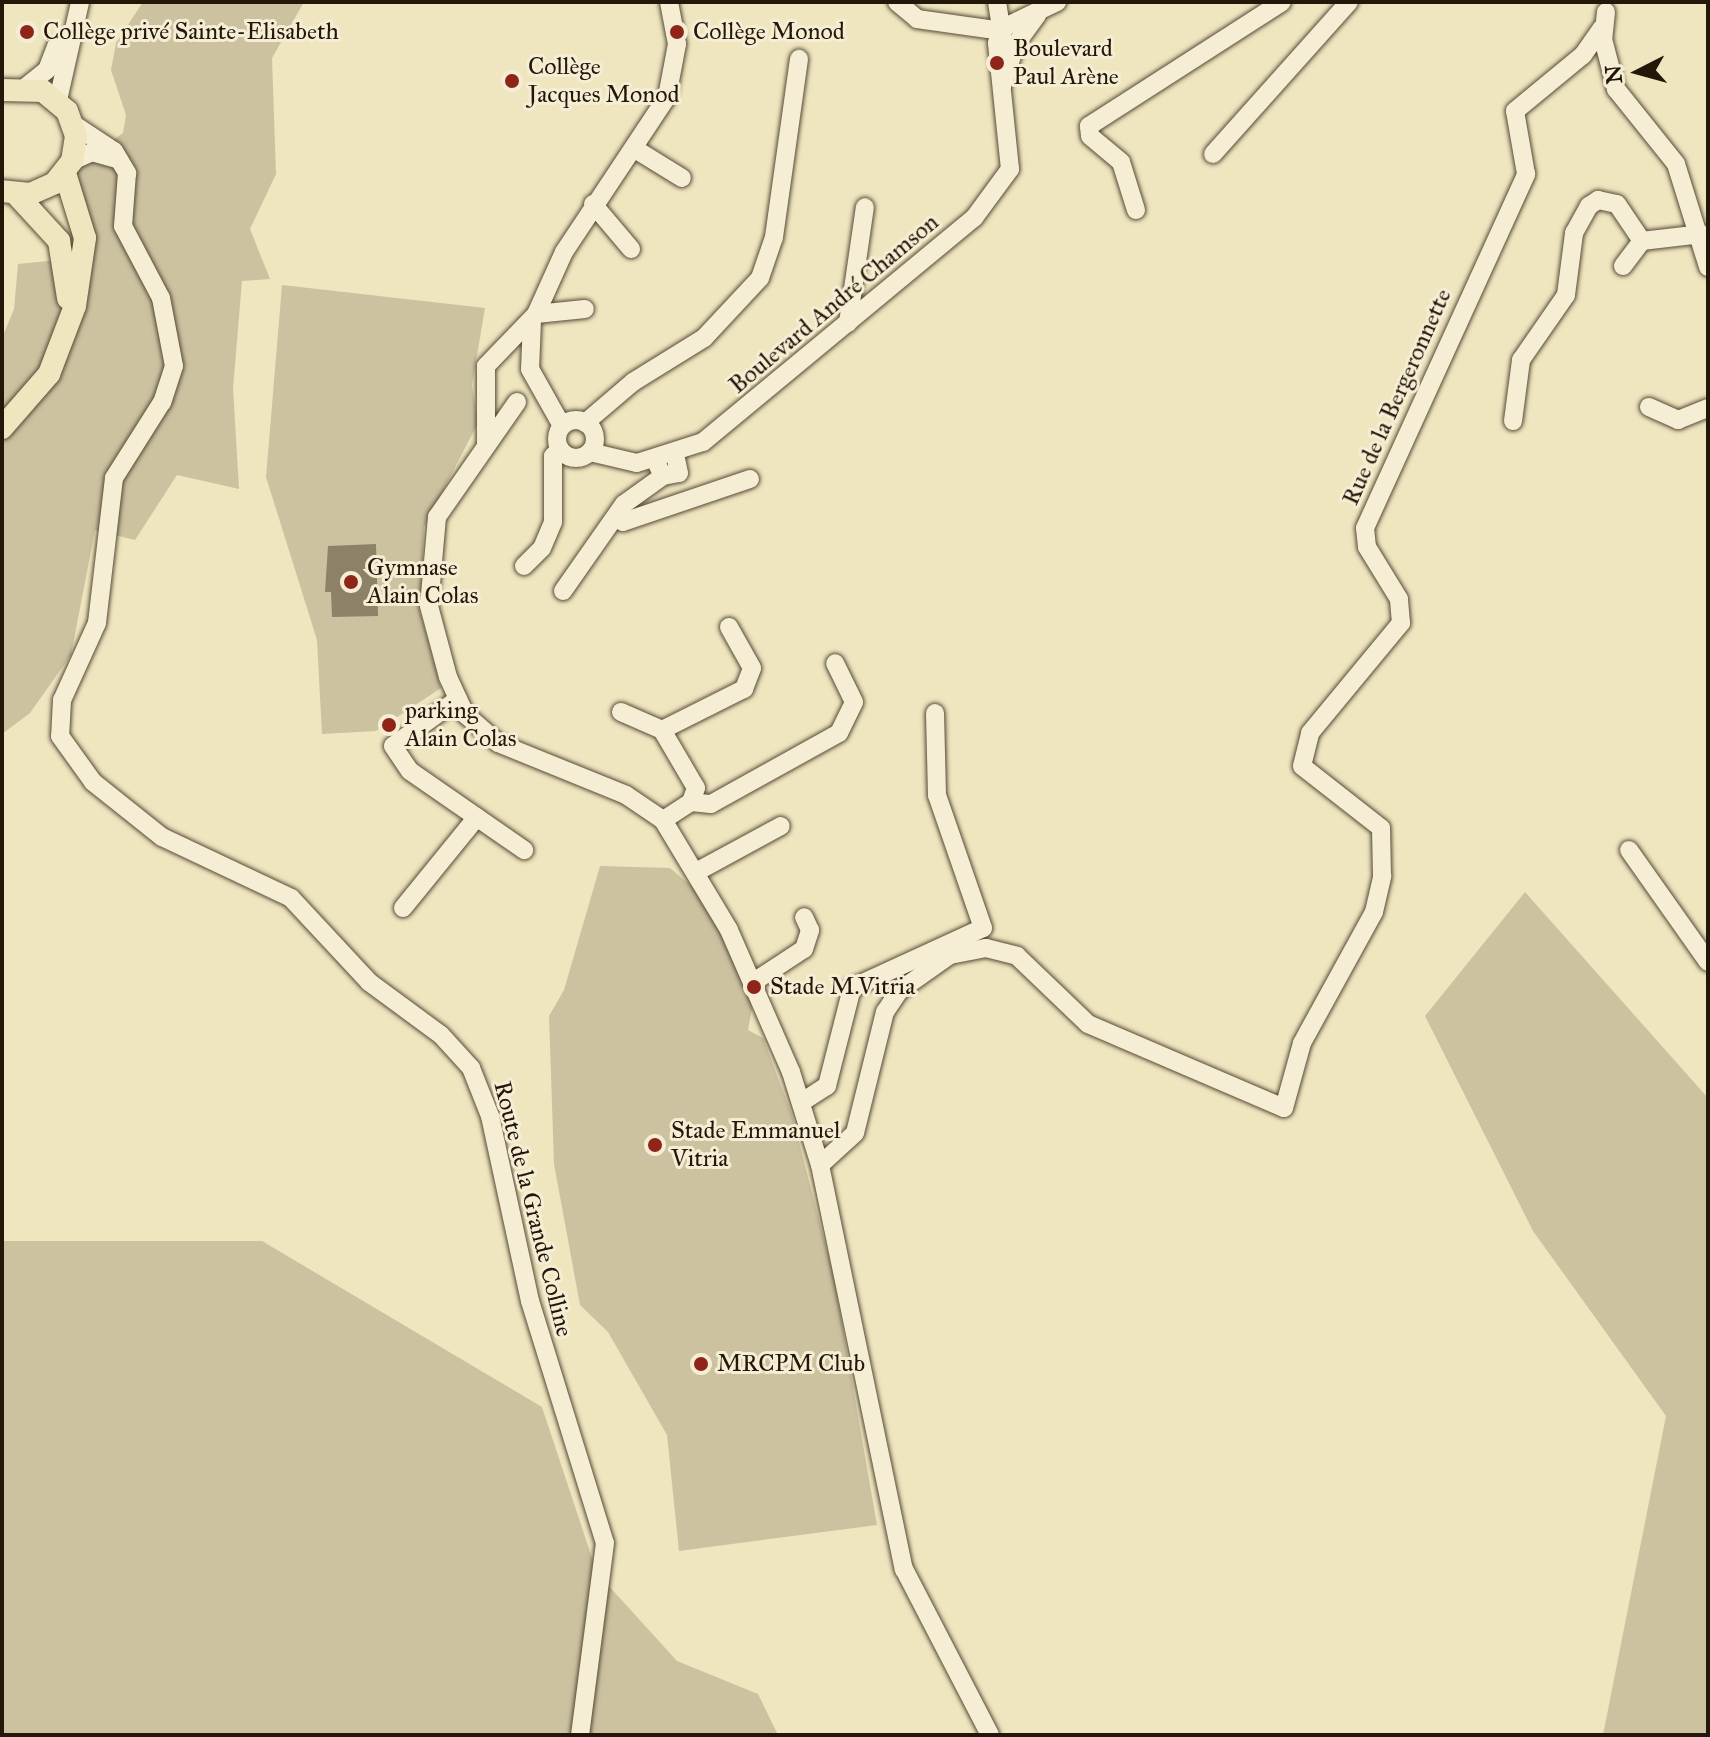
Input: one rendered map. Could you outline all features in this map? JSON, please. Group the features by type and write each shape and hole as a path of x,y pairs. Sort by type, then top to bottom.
{"main road":[{"path":"2,89 27,86 58,100 73,124 68,167 85,257 60,352 26,406 2,428"},
{"path":"9,192 43,190 68,167"},
{"path":"9,192 45,219 64,251 68,293 60,352"}],"street":[{"path":"27,86 52,61 69,2"},
{"path":"58,100 80,2"},
{"path":"486,447 486,366 504,354 534,317 593,204 635,149 673,77 677,32 669,2"},
{"path":"897,2 917,19 1012,34 1057,2"},
{"path":"997,2 1012,34"},
{"path":"1136,210 1121,162 1090,136 1089,126 1282,2"},
{"path":"1213,154 1344,4"},
{"path":"1583,55 1605,28"},
{"path":"1605,28 1620,98 1676,164 1702,234 1708,267"},
{"name":"Rue de la Bergeronnette","path":"820,1165 855,1133 885,1012 899,991 950,955 986,948 1017,956 1088,1024 1128,1035 1284,1108 1302,1043 1374,912 1382,876 1381,828 1302,766 1310,733 1401,623 1399,599 1367,547 1365,528 1526,174 1515,111 1583,55 1605,28"},
{"name":"Boulevard André Chamson","path":"590,452 624,463 665,463 727,426 974,218 1004,184 1010,169 1002,86 1012,34"},
{"path":"562,426 585,423 633,382 704,338 760,278 774,237 799,59"},
{"path":"73,124 121,161"},
{"path":"635,149 682,178"},
{"path":"68,167 92,152 121,161"},
{"name":"Route de la Grande Colline","path":"121,161 129,182 125,234 161,298 174,366 162,402 114,478 97,623 62,700 60,736 93,782 162,837 297,903 369,982 441,1035 471,1068 490,1116 530,1301 605,1543 580,1735"},
{"path":"1513,421 1521,360 1540,322 1566,295 1574,233 1589,206 1598,200 1617,204 1642,241"},
{"path":"593,204 631,249"},
{"path":"848,323 865,207"},
{"path":"1623,266 1642,241 1702,234"},
{"path":"534,317 585,309"},
{"path":"534,317 531,371 521,399 437,517 430,546 429,606 458,699 498,743 626,795 663,820 698,871 752,983 802,1102 820,1165 904,1569 990,1735"},
{"path":"504,354 531,371 549,410 562,426 560,449 553,456 553,522 542,548 524,566"},
{"path":"488,394 521,399 549,410"},
{"path":"1649,407 1678,420 1708,408"},
{"path":"560,449 574,458 590,452 595,436 585,423"},
{"path":"563,591 618,514 665,463"},
{"path":"618,514 623,522 750,479"},
{"path":"662,730 744,689 752,668 729,627"},
{"path":"691,802 711,804 839,733 854,702 835,663"},
{"path":"458,699 393,746 410,771 524,850"},
{"path":"621,712 662,730 696,788 691,802 663,820"},
{"path":"802,1102 827,1086 852,988 983,928 937,795 935,713"},
{"path":"403,908 477,817"},
{"path":"698,871 781,826"},
{"path":"1629,850 1708,962"},
{"path":"752,983 804,949 810,930 804,917"}],"shaded area":[{"path":"143,2 304,2 272,58 276,174 250,229 270,279 242,281 233,388 239,489 177,475 135,540 95,530 71,655 30,713 2,734 2,338 14,309 18,264 88,257 73,169 123,133 126,115 111,70 116,43"},
{"path":"282,285 485,308 472,385 478,423 424,527 420,612 441,688 376,731 322,734 317,640 266,477"},
{"path":"600,866 670,868 703,896 739,966 752,1008 748,1030 763,1038 792,1115 834,1278 877,1525 679,1551 667,1435 608,1332 580,1305 554,1164 549,1016 564,990"},
{"path":"1525,892 1708,1098 1708,1735 1603,1735 1666,1416 1533,1231 1425,1016"},
{"path":"2,1241 262,1241 542,1407 597,1573 677,1661 758,1694 778,1735 2,1735"}],"building":[{"name":"Gymnase Alain Colas","path":"376,544 378,616 332,617 331,592 325,592 328,546"}],"place":[{"name":"Collège privé Sainte-Elisabeth","path":"27,32"},
{"name":"Collège Monod","path":"677,32"},
{"name":"Boulevard Paul Arène","path":"997,63"},
{"name":"Collège Jacques Monod","path":"512,81"},
{"name":"Gymnase Alain Colas","path":"351,582"},
{"name":"parking Alain Colas","path":"389,725"},
{"name":"Stade M.Vitria","path":"754,987"},
{"name":"Stade Emmanuel Vitria","path":"655,1145"},
{"name":"MRCPM Club","path":"701,1364"}]}
